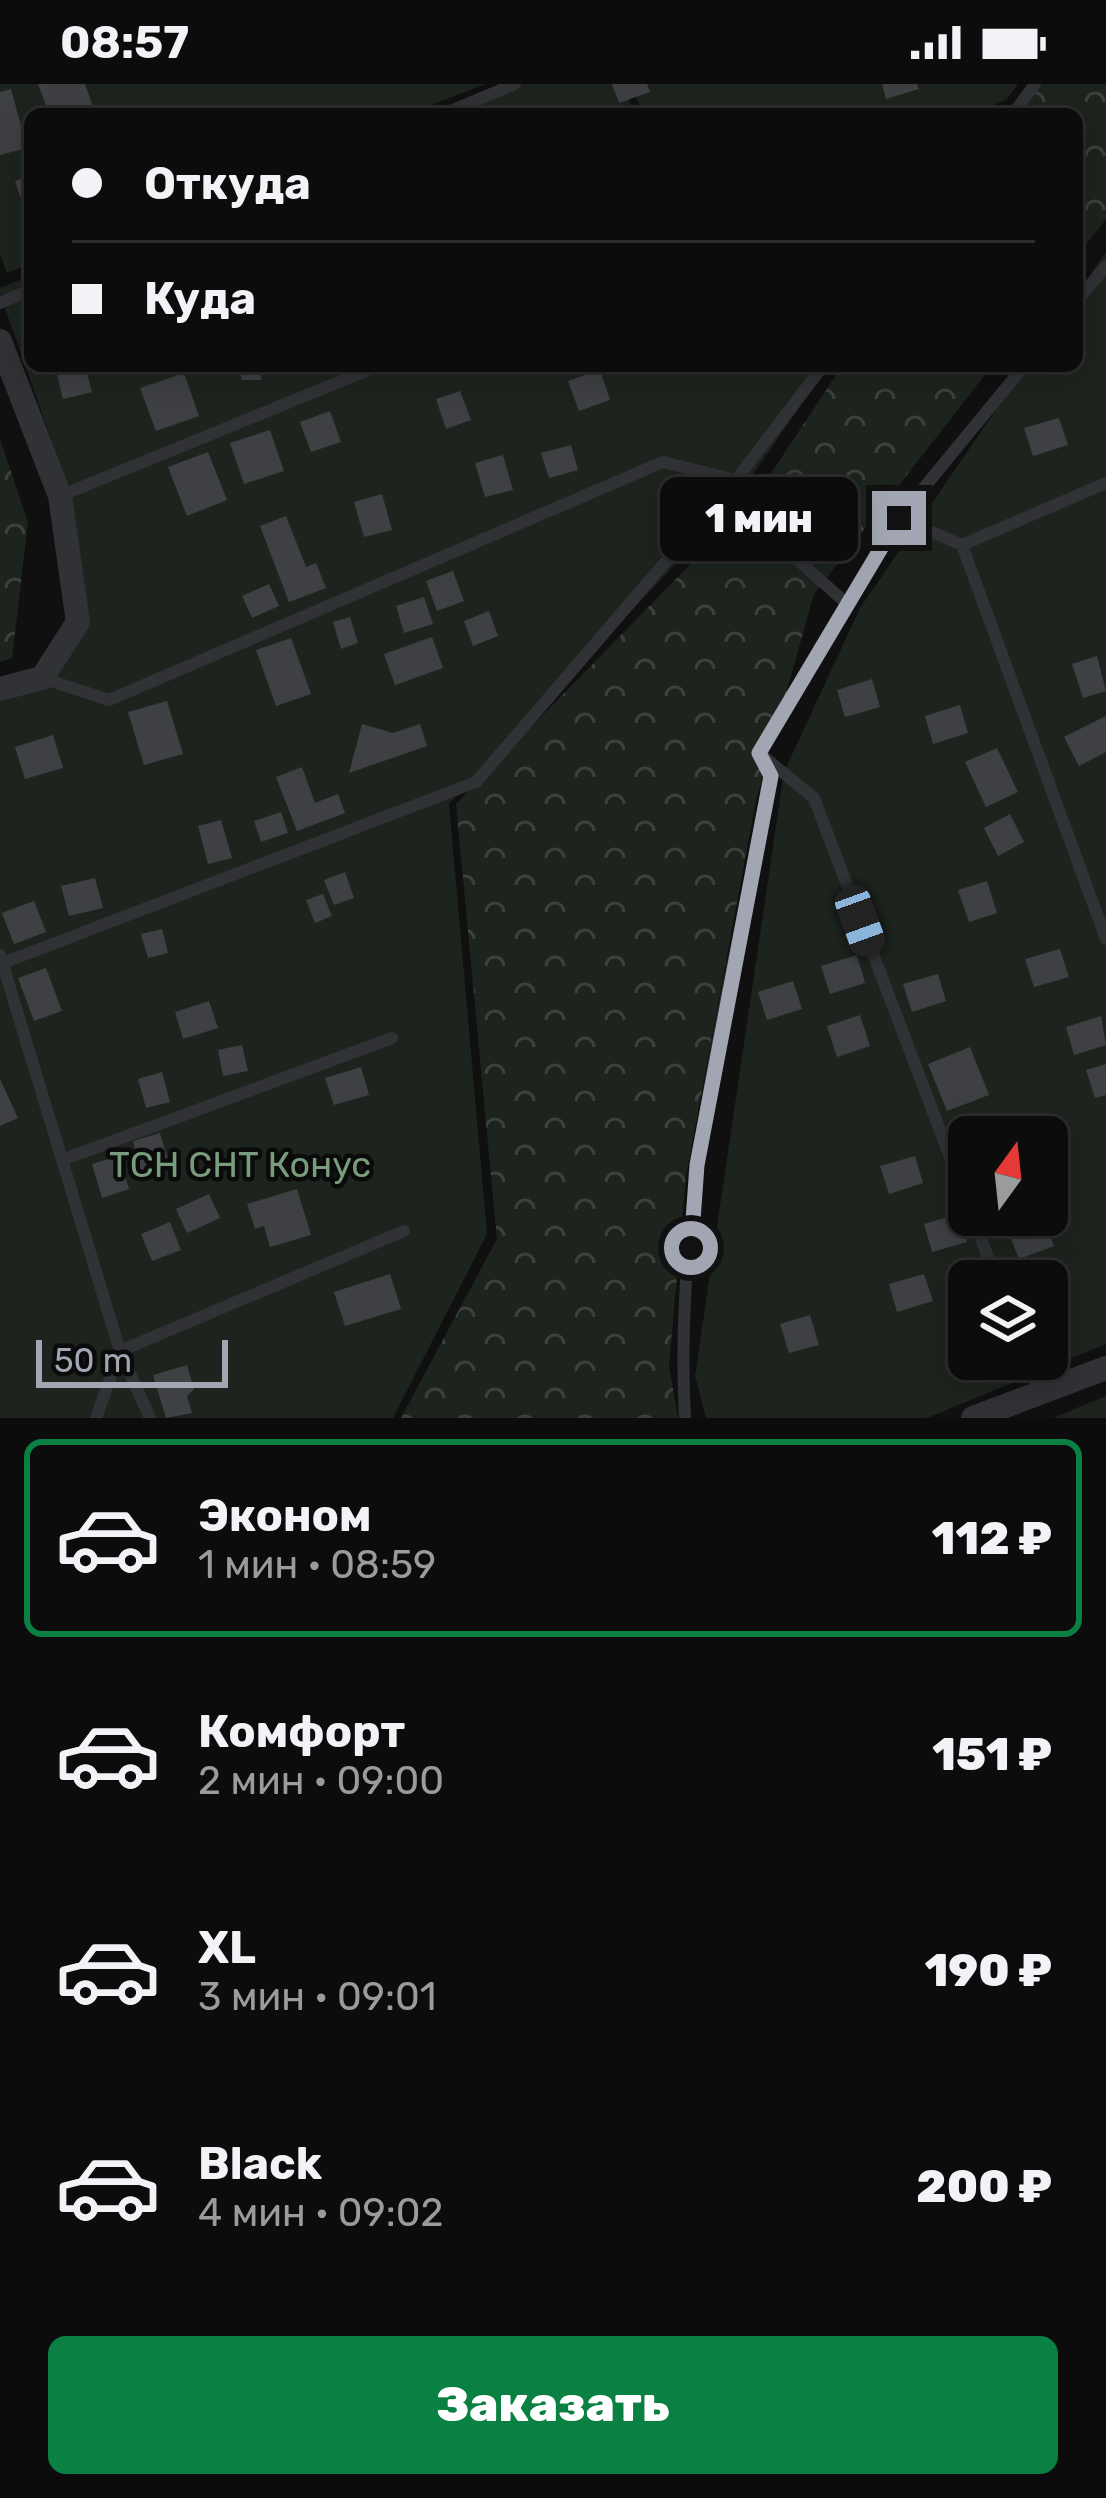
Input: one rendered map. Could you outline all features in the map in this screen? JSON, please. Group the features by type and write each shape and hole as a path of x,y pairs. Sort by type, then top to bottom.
{"street":[{"path":"0,341 61,496 78,622 42,678 0,688"},
{"path":"973,1418 1033,1403 1106,1368"}],"lane":[{"path":"458,108 515,84"},
{"path":"1083,295 1106,266"},
{"path":"61,496 363,372"},
{"path":"150,1418 120,1351 2,959 476,782 736,480 818,372"},
{"path":"759,753 899,518 1019,372"},
{"path":"42,678 109,700 663,462 736,480 766,533 845,602"},
{"path":"899,518 962,544 1106,483"},
{"path":"962,544 1106,939"},
{"path":"759,753 814,798 948,1153"},
{"path":"685,1418 682,1372 697,1165 771,776 759,753"},
{"path":"62,1160 392,1037"},
{"path":"96,1418 120,1351 404,1231"}],"green space":[{"path":"0,84 485,84 424,108 24,108 24,266 7,273 0,255"},
{"path":"500,84 623,84 632,108 441,108"},
{"path":"631,84 1018,84 1006,100 986,108 641,108"},
{"path":"1033,84 1106,84 1106,219 1083,248 1083,108 1015,108"},
{"path":"1106,252 1106,1344 1068,1360 1068,1260 948,1260 948,1380 1019,1380 927,1418 706,1418 695,1376 784,772 860,608 1022,372 1083,372 1083,285"},
{"name":"ТСН СНТ Конус","path":"24,278 24,362 0,294 0,288"},
{"name":"ТСН СНТ Конус","path":"28,372 824,372 733,503 449,804 487,1234 393,1418 0,1418 0,695 43,687 88,620 67,484"},
{"path":"838,372 987,372 814,594 756,800 686,1176 669,1365 678,1418 401,1418 497,1239 456,804 754,499"},
{"path":"0,439 28,522 12,658 0,662"},
{"path":"1106,1396 1106,1418 1053,1418"}],"building":[{"path":"38,84 85,84 94,108 47,108"},
{"path":"612,84 647,84 650,92 619,103"},
{"path":"882,84 917,84 919,89 886,99"},
{"path":"11,89 24,149 0,155 0,92"},
{"path":"24,178 24,207 15,181"},
{"path":"56,372 87,372 92,392 63,399"},
{"path":"240,372 260,372 262,380 242,380"},
{"path":"601,372 610,400 579,411 568,381"},
{"path":"184,373 199,416 156,431 140,388"},
{"path":"460,391 471,420 446,429 436,399"},
{"path":"330,411 341,442 311,452 300,422"},
{"path":"1059,418 1068,445 1033,456 1024,428"},
{"path":"270,430 284,471 244,484 230,443"},
{"path":"571,445 578,470 549,478 541,453"},
{"path":"208,452 227,500 187,516 168,467"},
{"path":"503,455 513,490 485,497 475,463"},
{"path":"382,494 392,530 364,537 354,502"},
{"path":"286,516 306,567 316,563 326,588 289,602 260,526"},
{"path":"453,571 464,601 437,611 426,581"},
{"path":"269,584 279,606 252,618 242,596"},
{"path":"424,597 433,624 404,633 396,606"},
{"path":"489,611 498,636 473,646 464,621"},
{"path":"350,617 358,643 341,649 333,622"},
{"path":"432,637 443,668 395,685 384,654"},
{"path":"291,638 311,694 276,706 256,650"},
{"path":"1097,656 1106,691 1083,698 1072,664"},
{"path":"872,679 880,707 845,717 837,690"},
{"path":"167,701 183,754 144,765 128,712"},
{"path":"960,705 968,733 933,744 925,716"},
{"path":"1106,716 1106,752 1079,766 1064,737"},
{"path":"362,724 393,733 420,724 427,746 349,773"},
{"path":"53,735 63,768 25,779 15,747"},
{"path":"997,748 1018,792 986,807 965,762"},
{"path":"302,767 315,803 338,794 345,813 297,831 276,777"},
{"path":"281,812 288,833 261,842 254,821"},
{"path":"1010,814 1024,842 998,856 984,828"},
{"path":"221,820 232,858 208,864 198,826"},
{"path":"345,872 354,898 334,905 324,880"},
{"path":"95,878 103,908 69,916 61,886"},
{"path":"987,881 997,913 969,922 958,890"},
{"path":"323,894 332,916 315,923 306,900"},
{"path":"34,901 46,932 14,944 2,913"},
{"path":"162,929 168,953 148,958 141,934"},
{"path":"1060,949 1069,977 1034,987 1025,959"},
{"path":"857,955 865,983 830,994 821,966"},
{"path":"46,968 62,1011 34,1021 18,978"},
{"path":"938,974 946,1001 912,1012 903,984"},
{"path":"793,981 802,1009 767,1020 758,992"},
{"path":"209,1001 218,1028 183,1039 175,1012"},
{"path":"860,1015 870,1046 837,1057 827,1026"},
{"path":"1101,1016 1106,1045 1074,1055 1066,1027"},
{"path":"242,1045 248,1071 223,1076 218,1050"},
{"path":"970,1047 989,1095 947,1111 928,1064"},
{"path":"1106,1064 1106,1095 1095,1098 1086,1070"},
{"path":"361,1067 369,1095 334,1105 325,1078"},
{"path":"162,1072 170,1102 146,1108 138,1079"},
{"path":"0,1079 18,1118 0,1126"},
{"path":"160,1133 170,1167 142,1175 133,1141"},
{"path":"119,1156 129,1189 102,1198 92,1164"},
{"path":"915,1156 923,1183 889,1194 880,1166"},
{"path":"297,1189 311,1235 270,1247 264,1226 255,1229 247,1204"},
{"path":"209,1194 220,1218 187,1233 176,1209"},
{"path":"948,1217 948,1236 965,1236 967,1242 932,1252 924,1224"},
{"path":"170,1222 181,1250 152,1261 141,1234"},
{"path":"1010,1236 1050,1236 1054,1246 1019,1259"},
{"path":"390,1274 401,1309 345,1326 334,1292"},
{"path":"924,1274 933,1301 897,1312 889,1284"},
{"path":"810,1315 819,1345 789,1353 780,1324"},
{"path":"187,1365 194,1389 187,1396 192,1413 166,1418 153,1375"}],"route":[{"path":"691,1248 697,1165 771,776 759,753 899,518"}]}
